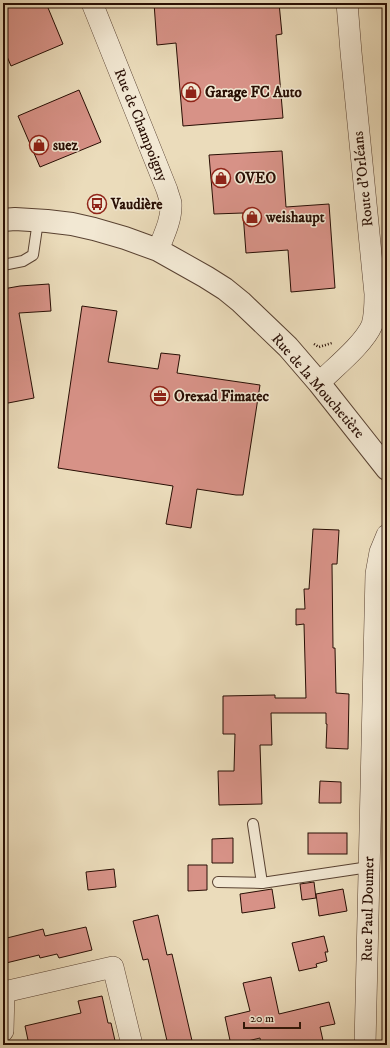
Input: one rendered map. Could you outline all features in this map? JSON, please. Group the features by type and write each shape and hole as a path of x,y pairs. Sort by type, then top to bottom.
{"street":[{"name":"Rue de Champoigny","path":"92,3 169,196 170,214 168,225 158,250"},
{"name":"Route d'Orléans","path":"319,383 379,323 374,312 378,234 352,60 347,3"},
{"name":"Rue de la Mouchetière","path":"3,220 72,224 125,238 158,250 225,289 241,302 288,348 319,383 387,469"},
{"name":"Rue Paul Doumer","path":"364,1045 376,574 380,552 387,535"},
{"path":"3,1031 4,992 113,967 132,1045"}],"lane":[{"path":"3,265 23,261 33,255 38,221"},
{"path":"253,824 262,883"},
{"path":"218,882 262,883 369,867"}],"building":[{"path":"3,3 46,3 63,44 11,66 3,47"},
{"path":"154,3 279,3 282,34 276,35 283,118 183,126 176,43 157,45"},
{"path":"79,90 101,142 40,167 18,116"},
{"path":"282,151 286,207 329,204 335,288 291,292 288,250 246,253 243,213 214,214 209,155"},
{"path":"49,284 51,311 19,313 34,398 3,404 3,289"},
{"path":"82,306 117,311 108,362 158,369 161,353 180,355 177,373 260,385 243,495 197,489 191,528 166,524 173,486 58,468"},
{"path":"313,529 339,530 337,564 332,564 333,648 335,648 336,693 349,694 348,749 326,748 326,713 271,713 272,745 260,745 262,804 219,805 218,771 234,771 235,734 223,734 223,696 275,695 275,698 306,698 304,624 296,625 296,609 305,609 304,589 309,589"},
{"path":"320,781 341,782 341,803 319,803"},
{"path":"308,833 347,833 347,854 308,854"},
{"path":"233,838 233,863 212,863 212,839"},
{"path":"188,865 207,865 207,890 188,891"},
{"path":"114,869 116,887 88,890 86,872"},
{"path":"314,882 316,898 302,900 300,884"},
{"path":"272,889 275,908 242,913 240,894"},
{"path":"343,889 347,911 319,916 316,894"},
{"path":"158,915 167,955 172,954 193,1045 168,1045 148,959 143,960 133,921"},
{"path":"86,927 92,950 59,958 57,954 40,958 39,955 6,963 3,951 3,939 43,929 45,936"},
{"path":"324,936 328,952 325,952 327,961 316,964 317,967 299,971 292,943"},
{"path":"271,977 279,1014 329,1002 335,1024 320,1027 324,1045 261,1045 260,1038 231,1045 225,1017 250,1011 243,983"},
{"path":"102,996 108,1023 111,1023 116,1045 29,1045 25,1026 81,1013 78,1001"}],"place":[{"name":"Garage FC Auto","path":"191,92"},
{"name":"suez","path":"39,145"},
{"name":"OVEO","path":"221,178"},
{"name":"Vaudière","path":"97,204"},
{"name":"weishaupt","path":"252,217"},
{"name":"Orexad Fimatec","path":"160,396"}]}
